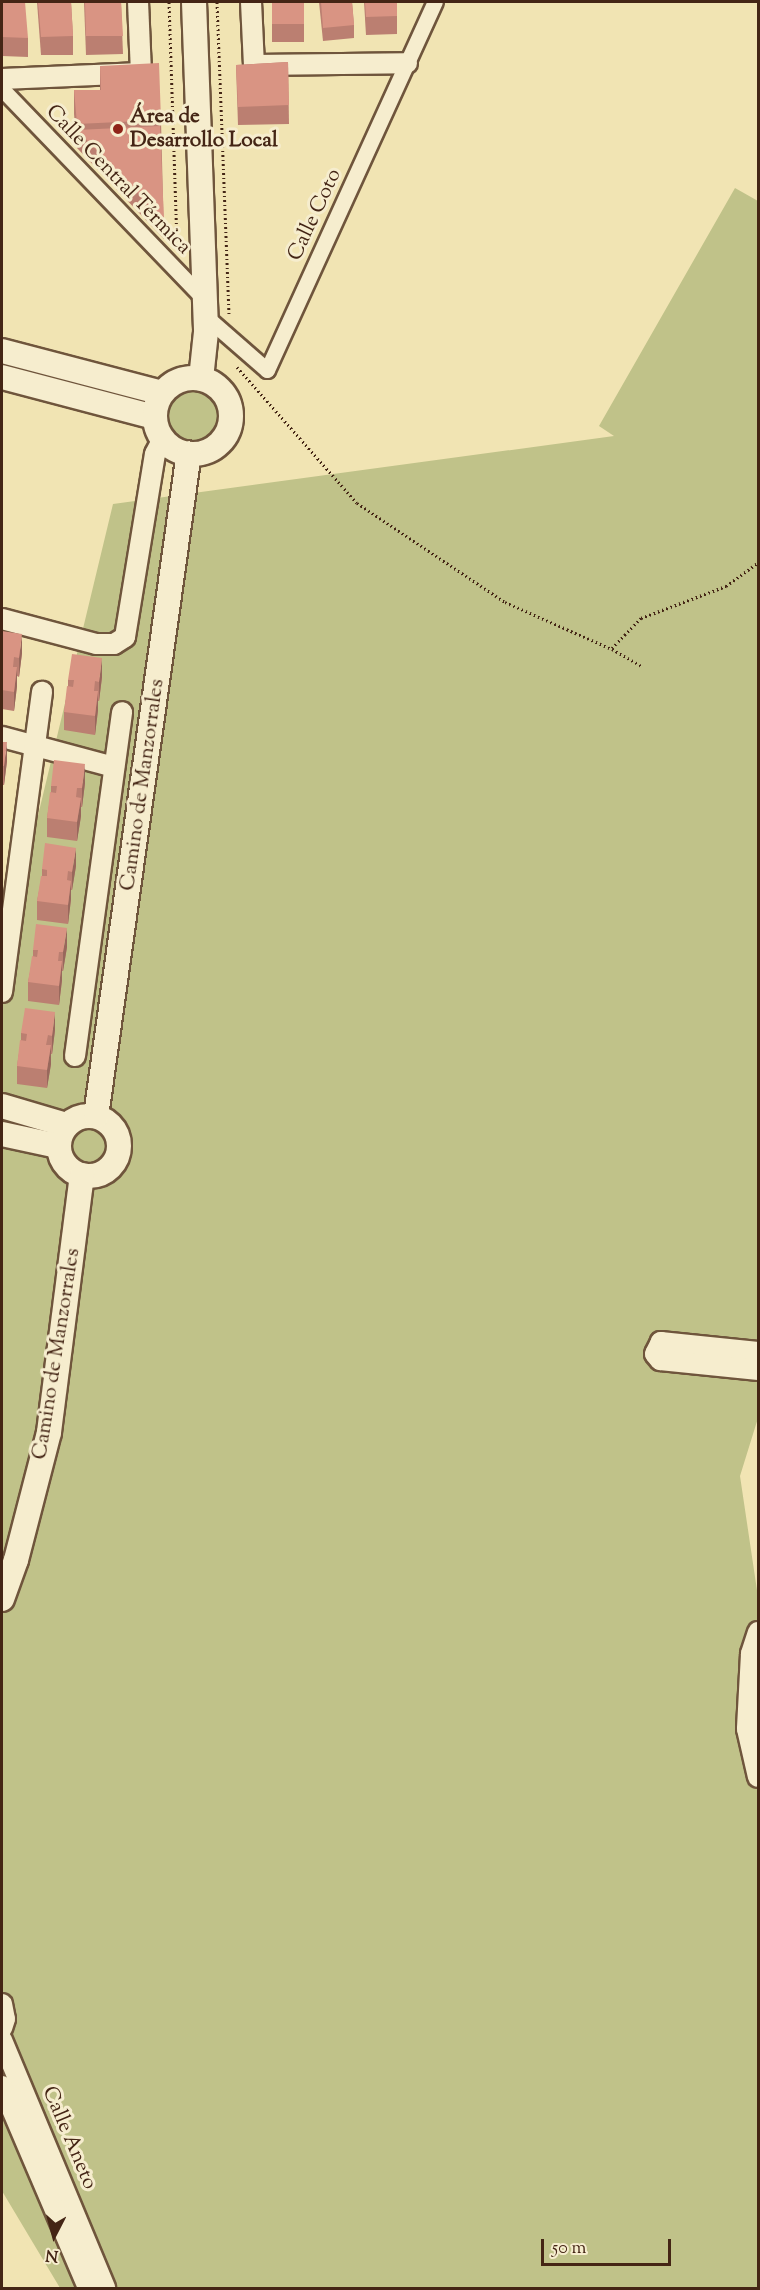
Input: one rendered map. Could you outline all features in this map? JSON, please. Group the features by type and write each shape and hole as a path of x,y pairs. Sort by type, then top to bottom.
{"street":[{"path":"2,79 141,73 138,2"},
{"path":"194,2 205,308 201,379"},
{"path":"251,2 254,65 407,63"},
{"name":"Calle Coto","path":"205,308 230,337 267,370 435,2"},
{"name":"Calle Central Térmica","path":"2,89 178,273 205,308"},
{"path":"2,351 162,393"},
{"path":"2,377 159,428 189,453 213,447 229,428 228,403 213,384 201,379 180,380 162,393 159,428 125,637 114,644 96,644 2,619"},
{"name":"Camino de Manzorrales","path":"96,1116 189,453"},
{"path":"2,992 42,692"},
{"path":"75,1056 122,712"},
{"path":"2,736 114,767"},
{"path":"2,1106 62,1135"},
{"path":"2,1134 62,1135 80,1117 96,1116 105,1120 118,1137 117,1157 103,1173 82,1175 65,1165 62,1135"},
{"name":"Camino de Manzorrales","path":"2,1599 16,1560 49,1431 82,1175"},
{"path":"759,1352 661,1342 655,1354 660,1360 759,1370"},
{"path":"759,1632 751,1654 747,1729 759,1777"},
{"path":"2,2004 5,2019 2,2028"},
{"name":"Calle Aneto","path":"2,2040 105,2289"},
{"name":"Calle Aneto","path":"2,2085 88,2289"}],"path":[{"path":"169,2 178,273"},
{"path":"217,2 230,337"},
{"path":"235,365 357,503 505,602 612,649 641,666"},
{"path":"612,649 641,618 726,586 759,563"}],"green space":[{"path":"735,188 758,201 758,1418 740,1476 758,1597 758,2288 60,2288 2,2191 2,965 113,504 614,436 599,426"},
{"path":"188,388 198,388 213,396 219,405 221,416 219,427 213,436 198,444 188,444 177,439 170,432 165,421 165,411 170,400 177,393"}],"building":[{"path":"2,2 25,2 28,38 2,37"},
{"path":"38,2 71,2 73,36 41,37"},
{"path":"85,2 121,2 123,36 86,36"},
{"path":"272,2 304,2 304,24 272,24"},
{"path":"321,2 352,2 354,25 323,28"},
{"path":"365,2 397,2 397,16 366,17"},
{"path":"288,62 289,105 238,107 236,65"},
{"path":"159,63 161,120 77,124 74,90 101,90 100,66"},
{"path":"160,126 164,220 77,130"},
{"path":"2,631 22,634 19,658 14,657 13,667 17,667 14,692 2,690"},
{"path":"72,654 102,658 99,682 95,681 94,691 98,691 95,716 64,712 67,686 73,687 74,680 68,680"},
{"path":"2,742 7,742 4,766 2,766"},
{"path":"54,760 85,764 82,788 77,788 76,797 81,798 77,822 47,818 50,792 56,793 57,786 51,786"},
{"path":"45,843 76,848 72,872 68,871 67,880 71,881 68,905 37,901 41,876 47,876 47,870 42,869"},
{"path":"36,924 67,928 63,952 59,952 58,961 62,961 59,986 28,982 32,956 37,957 38,950 33,950"},
{"path":"25,1008 55,1012 52,1036 48,1035 46,1045 51,1045 47,1070 17,1066 20,1040 26,1041 27,1034 21,1033"}],"place":[{"name":"Área de Desarrollo Local","path":"118,129"}]}
